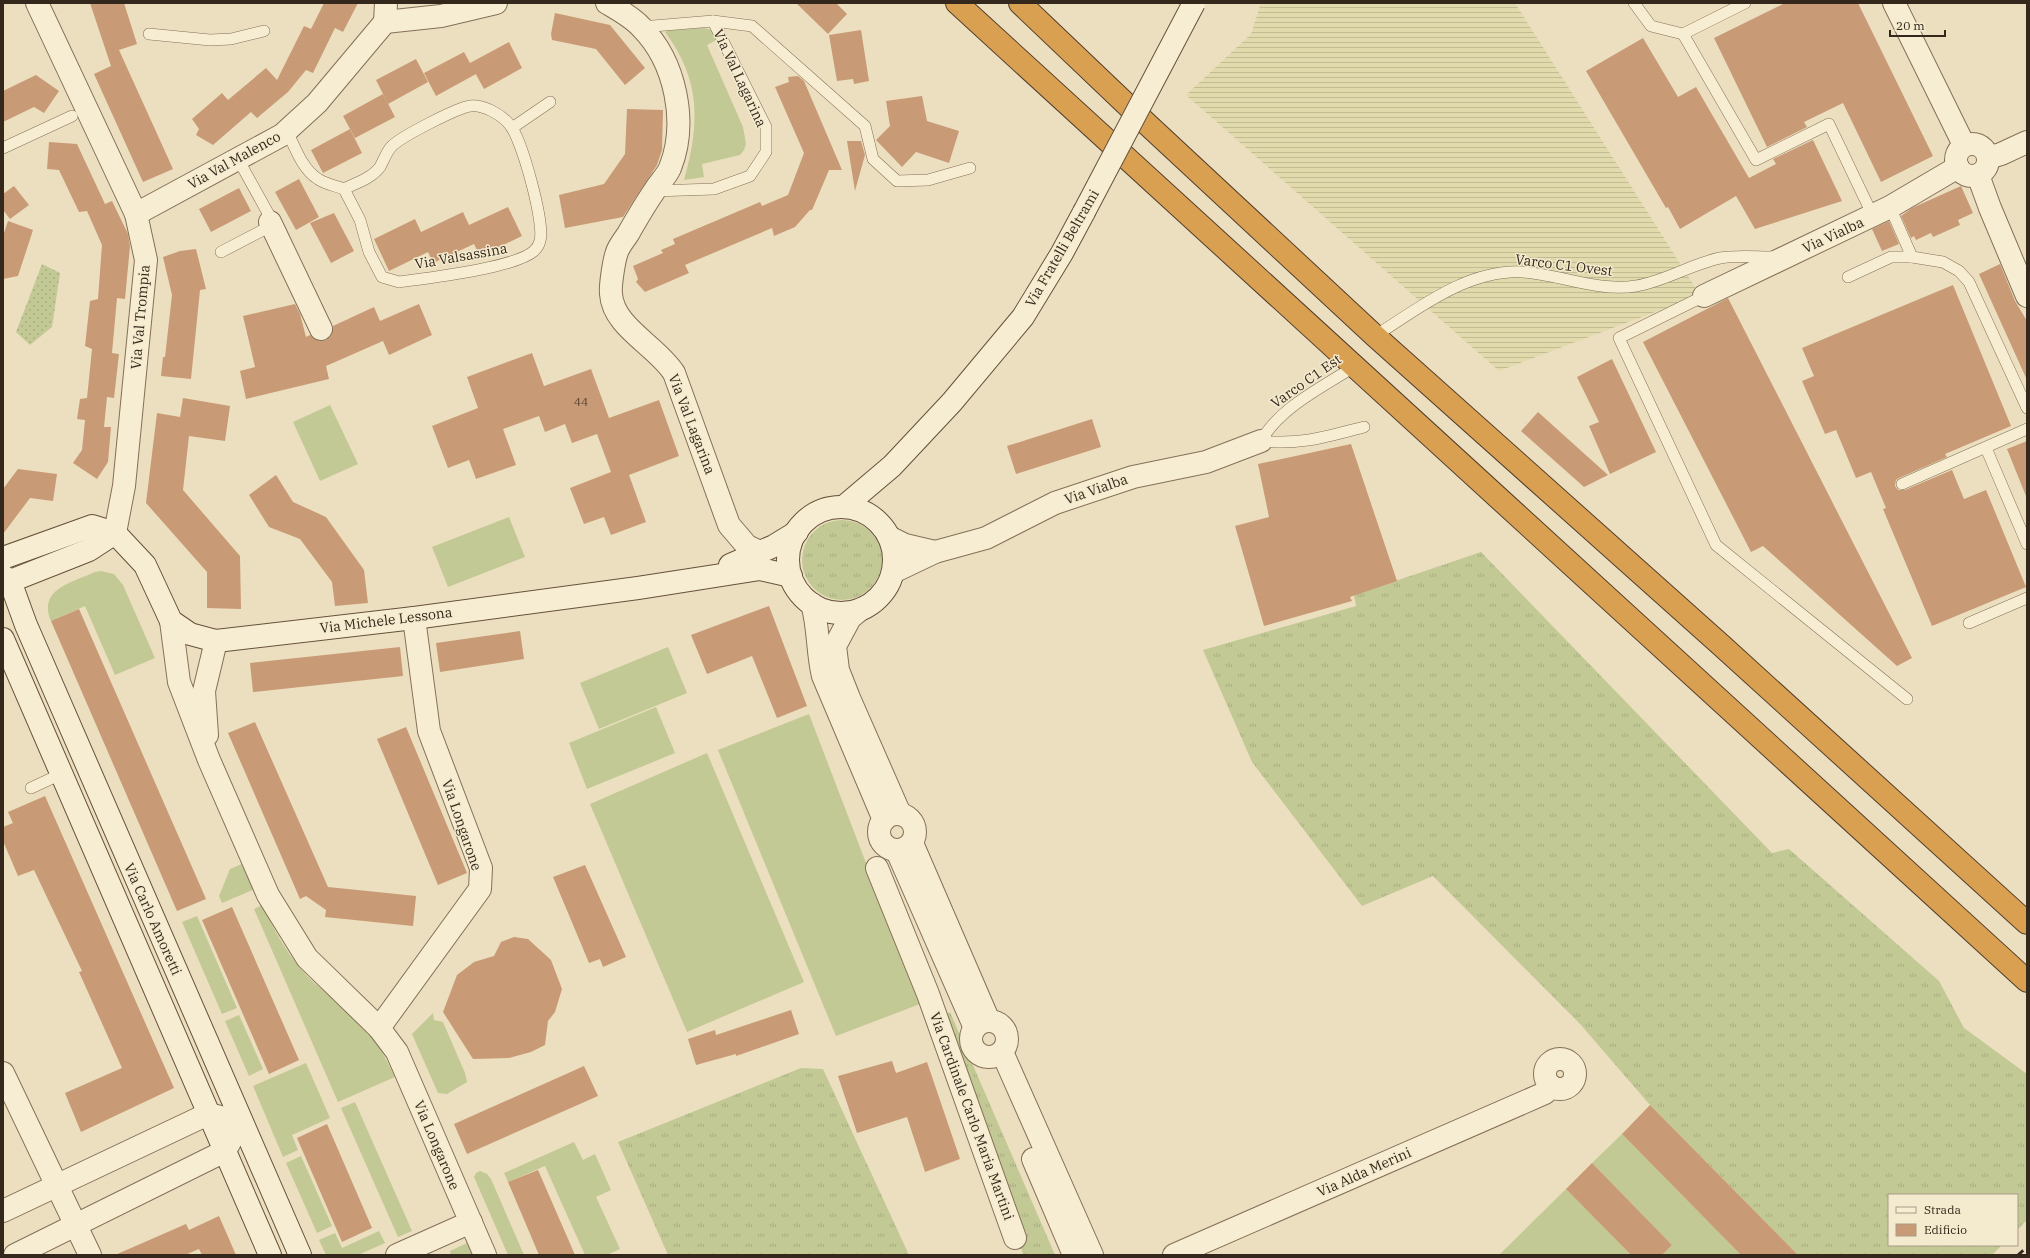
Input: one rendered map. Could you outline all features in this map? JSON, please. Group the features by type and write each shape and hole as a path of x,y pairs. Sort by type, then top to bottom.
{"highway":[{"path":"958,3 2027,980"},
{"path":"1020,3 1147,124 1376,336 1721,645 2027,923"}],"street":[{"name":"Via Val Trompia","path":"37,3 136,214 146,260 124,486 115,533"},
{"path":"386,13 441,16 496,3"},
{"name":"Via Val Lagarina","path":"607,3 641,27 659,51 674,82 677,114 676,148 669,169 653,191 617,253 611,294 612,299 618,315 665,359 674,373 729,524 748,546 760,552"},
{"name":"Via Fratelli Beltrami","path":"846,505 892,466 952,402 1023,317 1062,253 1194,3"},
{"path":"1894,3 1964,145"},
{"name":"Via Val Malenco","path":"136,214 287,131 317,103 386,13"},
{"path":"2027,142 2001,154 1983,166 1968,175 1958,167 1957,154 1964,145 1980,145 1984,148 1983,166 1990,208 2027,296"},
{"name":"Via Vialba","path":"1704,296 1882,212 1958,167"},
{"path":"270,222 321,329"},
{"name":"Via Vialba","path":"893,572 935,552 986,538 1055,503 1133,477 1206,462 1261,441"},
{"name":"Via Fratelli Beltrami","path":"884,530 877,506 878,496 892,466"},
{"path":"846,505 865,512 884,530 894,555 893,572 887,588 875,600 861,609 844,613 833,612 812,604 799,591 791,576 788,559 792,541 800,526 814,514 829,508 846,505"},
{"path":"3,558 92,526 115,533 145,565 171,621"},
{"name":"Via Vialba","path":"884,530 905,545 935,552"},
{"name":"Via Michele Lessona","path":"709,576 760,552 797,532"},
{"path":"5,580 89,550 115,533"},
{"name":"Via Michele Lessona","path":"171,621 190,634 216,641 414,618 630,589 764,568 791,576"},
{"name":"Via Carlo Amoretti","path":"5,580 26,625 300,1255"},
{"name":"Via Cardinale Carlo Maria Martini","path":"812,604 816,618 819,661 823,676 892,817"},
{"name":"Via Cardinale Carlo Maria Martini","path":"861,609 847,622 835,646 838,670 892,817"},
{"name":"Via Longarone","path":"379,1028 480,889 480,868 428,732 414,618"},
{"name":"Via Longarone","path":"171,621 179,682 209,760 268,893 307,958 379,1028 397,1052 485,1255"},
{"name":"Via Carlo Amoretti","path":"3,639 270,1255"},
{"name":"Via Longarone","path":"209,760 204,691 216,641"},
{"path":"892,817 880,829 881,840 889,848 905,847"},
{"name":"Via Cardinale Carlo Maria Martini","path":"892,817 908,818 914,825 916,834 905,847"},
{"name":"Via Cardinale Carlo Maria Martini","path":"905,847 955,982 982,1024"},
{"name":"Via Cardinale Carlo Maria Martini","path":"905,847 982,1024"},
{"name":"Via Cardinale Carlo Maria Martini","path":"877,868 928,994 1015,1238"},
{"name":"Via Cardinale Carlo Maria Martini","path":"928,994 955,982"},
{"path":"982,1024 1000,1024 1007,1034 1006,1046 995,1054"},
{"name":"Via Cardinale Carlo Maria Martini","path":"982,1024 972,1035 973,1046 981,1055 995,1054"},
{"path":"995,1054 1074,1255"},
{"path":"995,1054 1092,1255"},
{"path":"3,1073 90,1255"},
{"name":"Via Alda Merini","path":"1174,1255 1545,1093 1550,1085"},
{"path":"3,1211 208,1114 241,1122 225,1152 75,1224 15,1255"},
{"path":"397,1255 471,1222"}],"lane":[{"path":"1634,3 1651,26 1683,34 1745,3"},
{"name":"Via Val Lagarina","path":"641,27 713,22 766,127 766,152 750,176 714,189 653,191"},
{"path":"713,22 752,26 865,126 873,159 897,181 928,180 970,168"},
{"path":"149,34 210,40 232,39 264,31"},
{"path":"1683,34 1756,160 1829,124 1882,212 1912,257"},
{"path":"512,128 550,102"},
{"name":"Via Valsassina","path":"477,106 484,108 503,119 512,128 520,143 541,225 538,247 518,260 492,267 399,282 382,277 369,252 360,220 344,189 376,171 387,152 397,142 463,108 477,106"},
{"path":"3,148 72,116"},
{"path":"287,131 303,162 312,174 318,179 344,189"},
{"path":"221,252 267,228 270,222 269,215 238,159"},
{"name":"Varco C1 Ovest","path":"1376,336 1433,299 1474,280 1494,274 1522,272 1605,287 1636,286 1676,275 1696,265 1721,258 1785,257"},
{"path":"1848,277 1891,257 1912,257 1943,262 1958,271 1969,282 2027,408"},
{"path":"1704,296 1619,338 1716,545 1907,699"},
{"name":"Varco C1 Est","path":"1261,441 1269,426 1293,406 1355,366"},
{"path":"1261,441 1284,443 1306,442 1364,427"},
{"path":"1902,484 2027,429"},
{"path":"1986,448 2027,544"},
{"path":"1969,623 2027,598"},
{"path":"31,788 61,774"}],"shaded area":[{"path":"1261,3 1515,3 1700,295 1499,371 1186,95 1251,34"}],"green space":[{"path":"704,28 712,31 718,39 707,45 743,127 746,144 740,155 702,164 704,177 684,180 693,140 695,121 694,103 691,85 685,68 677,50 665,32 669,29"},
{"path":"42,264 60,273 52,327 30,345 16,332"},
{"path":"330,405 358,464 320,481 293,422"},
{"path":"509,517 525,557 448,587 432,547"},
{"path":"842,520 857,523 870,532 879,545 882,560 879,575 870,588 857,597 842,600 827,597 814,588 805,575 802,560 805,545 814,532 827,523"},
{"path":"1481,552 1772,853 1789,849 1939,981 1964,1028 2027,1074 2027,1220 2018,1229 2018,1194 1888,1194 1888,1246 2001,1246 1992,1255 1798,1255 1650,1105 1581,1025 1433,876 1362,906 1252,762 1203,650 1356,606 1354,595"},
{"path":"101,571 114,574 123,585 155,658 115,675 85,606 51,621 48,610 49,601 53,594 59,589 76,580"},
{"path":"668,647 687,693 599,729 580,683"},
{"path":"656,707 675,753 587,789 569,743"},
{"path":"809,714 920,1004 836,1036 718,750"},
{"path":"707,753 804,982 687,1032 590,804"},
{"path":"244,863 255,889 222,903 219,896 230,869"},
{"path":"262,905 270,922 296,963 313,982 346,1009 359,1022 382,1052 395,1077 338,1102 254,909"},
{"path":"197,916 237,1008 222,1014 182,922"},
{"path":"950,1012 1055,1255 1023,1255 1004,1181 941,1016"},
{"path":"433,1013 434,1020 443,1022 465,1073 467,1082 447,1094 438,1093 412,1034"},
{"path":"239,1015 263,1069 249,1076 225,1021"},
{"path":"306,1063 330,1118 292,1135 298,1150 283,1157 253,1086"},
{"path":"801,1068 823,1069 909,1255 668,1255 618,1142"},
{"path":"355,1102 412,1231 398,1237 341,1108"},
{"path":"1622,1134 1741,1255 1662,1255 1672,1245 1592,1163"},
{"path":"574,1142 583,1160 595,1154 611,1190 596,1197 620,1249 607,1255 585,1255 545,1166 508,1182 504,1173"},
{"path":"301,1156 332,1226 317,1233 286,1163"},
{"path":"480,1171 487,1174 491,1179 524,1255 508,1255 474,1177 476,1173"},
{"path":"1566,1189 1631,1255 1499,1255"},
{"path":"379,1231 385,1243 358,1255 326,1255 319,1240 335,1233 342,1248"},
{"path":"467,1243 473,1255 451,1255 450,1251"}],"building":[{"path":"90,3 124,3 137,44 119,50 173,169 143,182 94,74 111,66"},
{"path":"324,3 358,3 343,32 335,28 313,73 306,70 288,92 257,118 251,112 213,145 196,135 199,129 192,119 222,93 228,100 266,68 277,80 304,26 311,29"},
{"path":"796,3 836,3 847,14 828,34"},
{"path":"1785,3 1858,3 1933,156 1881,182 1843,103 1804,122 1807,127 1767,147 1714,38"},
{"path":"555,13 610,25 645,68 625,85 596,49 552,40 551,34"},
{"path":"861,30 869,81 854,84 853,79 837,81 829,35"},
{"path":"1643,38 1678,97 1696,87 1749,178 1776,164 1773,159 1813,140 1842,201 1755,229 1736,196 1680,229 1668,207 1666,208 1586,71"},
{"path":"509,42 522,68 484,89 476,74 436,96 424,73 464,52 470,63"},
{"path":"416,59 428,82 388,104 376,80"},
{"path":"36,75 59,91 44,113 34,107 3,122 3,91"},
{"path":"798,76 804,81 842,170 829,170 812,210 810,210 795,227 774,236 772,228 685,265 689,273 645,292 636,282 638,279 633,266 663,253 661,250 675,244 673,239 760,202 762,206 788,195 804,153 775,87 789,82 788,77"},
{"path":"383,94 395,117 355,138 343,116"},
{"path":"922,96 927,121 959,131 949,163 916,152 902,167 876,140 890,126 886,101"},
{"path":"627,109 663,110 662,150 657,165 623,217 565,228 559,195 604,184 625,154"},
{"path":"350,129 362,153 323,173 311,150"},
{"path":"847,141 861,141 865,155 855,191"},
{"path":"49,142 77,144 105,204 112,201 128,234 130,246 125,299 117,298 112,353 119,354 114,398 107,397 104,427 111,427 108,462 97,479 73,463 82,450 85,420 77,419 80,399 87,398 92,349 85,346 90,301 98,299 102,245 87,211 79,212 59,170 47,169"},
{"path":"299,179 319,217 296,230 275,192"},
{"path":"14,186 29,205 10,219 3,210 3,194"},
{"path":"1961,186 1973,213 1958,220 1960,225 1933,237 1931,233 1916,240 1914,236 1911,238 1901,216 1912,208"},
{"path":"239,188 251,211 211,232 199,209"},
{"path":"508,207 522,236 480,256 474,244 433,263 428,252 389,271 374,239 415,219 421,232 463,212 469,225"},
{"path":"334,213 354,251 331,263 310,223"},
{"path":"8,221 33,230 18,276 3,279 3,236"},
{"path":"1889,221 1899,244 1882,251 1872,229"},
{"path":"196,249 206,289 200,290 191,379 161,376 163,357 165,357 172,295 163,257 180,251"},
{"path":"2000,264 2015,301 2027,321 2027,380 1979,274"},
{"path":"1953,285 2011,426 1945,454 1947,457 1899,478 1896,480 1895,486 1898,490 1905,490 1952,470 1964,499 1986,490 2026,587 1932,626 1883,509 1886,508 1871,472 1856,478 1836,430 1825,434 1802,381 1814,376 1802,348"},
{"path":"1728,298 1912,658 1897,666 1763,546 1751,552 1643,342"},
{"path":"295,304 300,314 306,337 310,335 320,341 326,340 331,336 333,326 374,307 380,321 419,304 432,335 389,355 383,341 326,366 329,379 246,399 240,371 255,367 243,316"},
{"path":"532,353 544,386 591,369 609,418 659,400 679,456 629,475 646,522 611,535 604,517 584,524 570,488 611,472 597,434 572,443 565,424 545,432 539,416 503,429 516,465 476,479 469,460 448,468 432,426 478,408 467,377"},
{"path":"1612,359 1656,452 1610,474 1589,426 1599,422 1577,377"},
{"path":"183,398 230,406 225,441 189,436 183,490 240,556 241,609 207,608 207,572 146,503 157,413 180,417"},
{"path":"1538,412 1608,475 1584,487 1521,431"},
{"path":"1092,419 1101,447 1016,474 1007,446"},
{"path":"2027,441 2027,496 2026,496 2007,449"},
{"path":"1351,444 1397,581 1350,597 1352,601 1264,626 1235,526 1269,517 1258,464"},
{"path":"18,469 57,474 53,501 30,498 3,534 3,489"},
{"path":"276,475 293,502 326,517 364,570 368,603 335,606 332,582 300,539 269,527 249,495"},
{"path":"769,606 807,706 777,718 752,656 707,674 691,635"},
{"path":"79,609 206,899 177,911 51,621"},
{"path":"520,631 524,659 440,672 436,643"},
{"path":"400,647 403,676 253,692 250,663"},
{"path":"255,722 328,887 416,896 413,926 325,917 326,910 306,896 300,899 228,733"},
{"path":"406,727 467,873 438,885 377,739"},
{"path":"45,796 174,1088 81,1132 65,1093 122,1068 79,972 82,971 34,870 18,876 3,841 3,827 13,823 8,812"},
{"path":"585,865 626,957 603,967 600,959 589,963 553,877"},
{"path":"232,907 299,1060 269,1074 202,920"},
{"path":"514,937 528,939 551,960 562,989 555,1012 548,1021 545,1045 531,1052 509,1058 473,1059 443,1012 457,975 474,962 494,956 501,942"},
{"path":"791,1010 799,1034 736,1056 736,1054 696,1065 688,1039 715,1030 716,1035"},
{"path":"892,1061 896,1073 927,1062 960,1159 925,1172 907,1117 857,1133 838,1076"},
{"path":"584,1066 598,1096 467,1154 454,1124"},
{"path":"1650,1105 1798,1255 1741,1255 1622,1134"},
{"path":"327,1124 372,1228 342,1242 297,1138"},
{"path":"1592,1163 1672,1245 1662,1255 1631,1255 1566,1189"},
{"path":"538,1170 575,1255 539,1255 508,1182"},
{"path":"219,1216 236,1255 202,1255 199,1249 185,1255 115,1255 186,1224 189,1230"}],"railway":[{"path":"2018,1255 2027,1247"}]}
